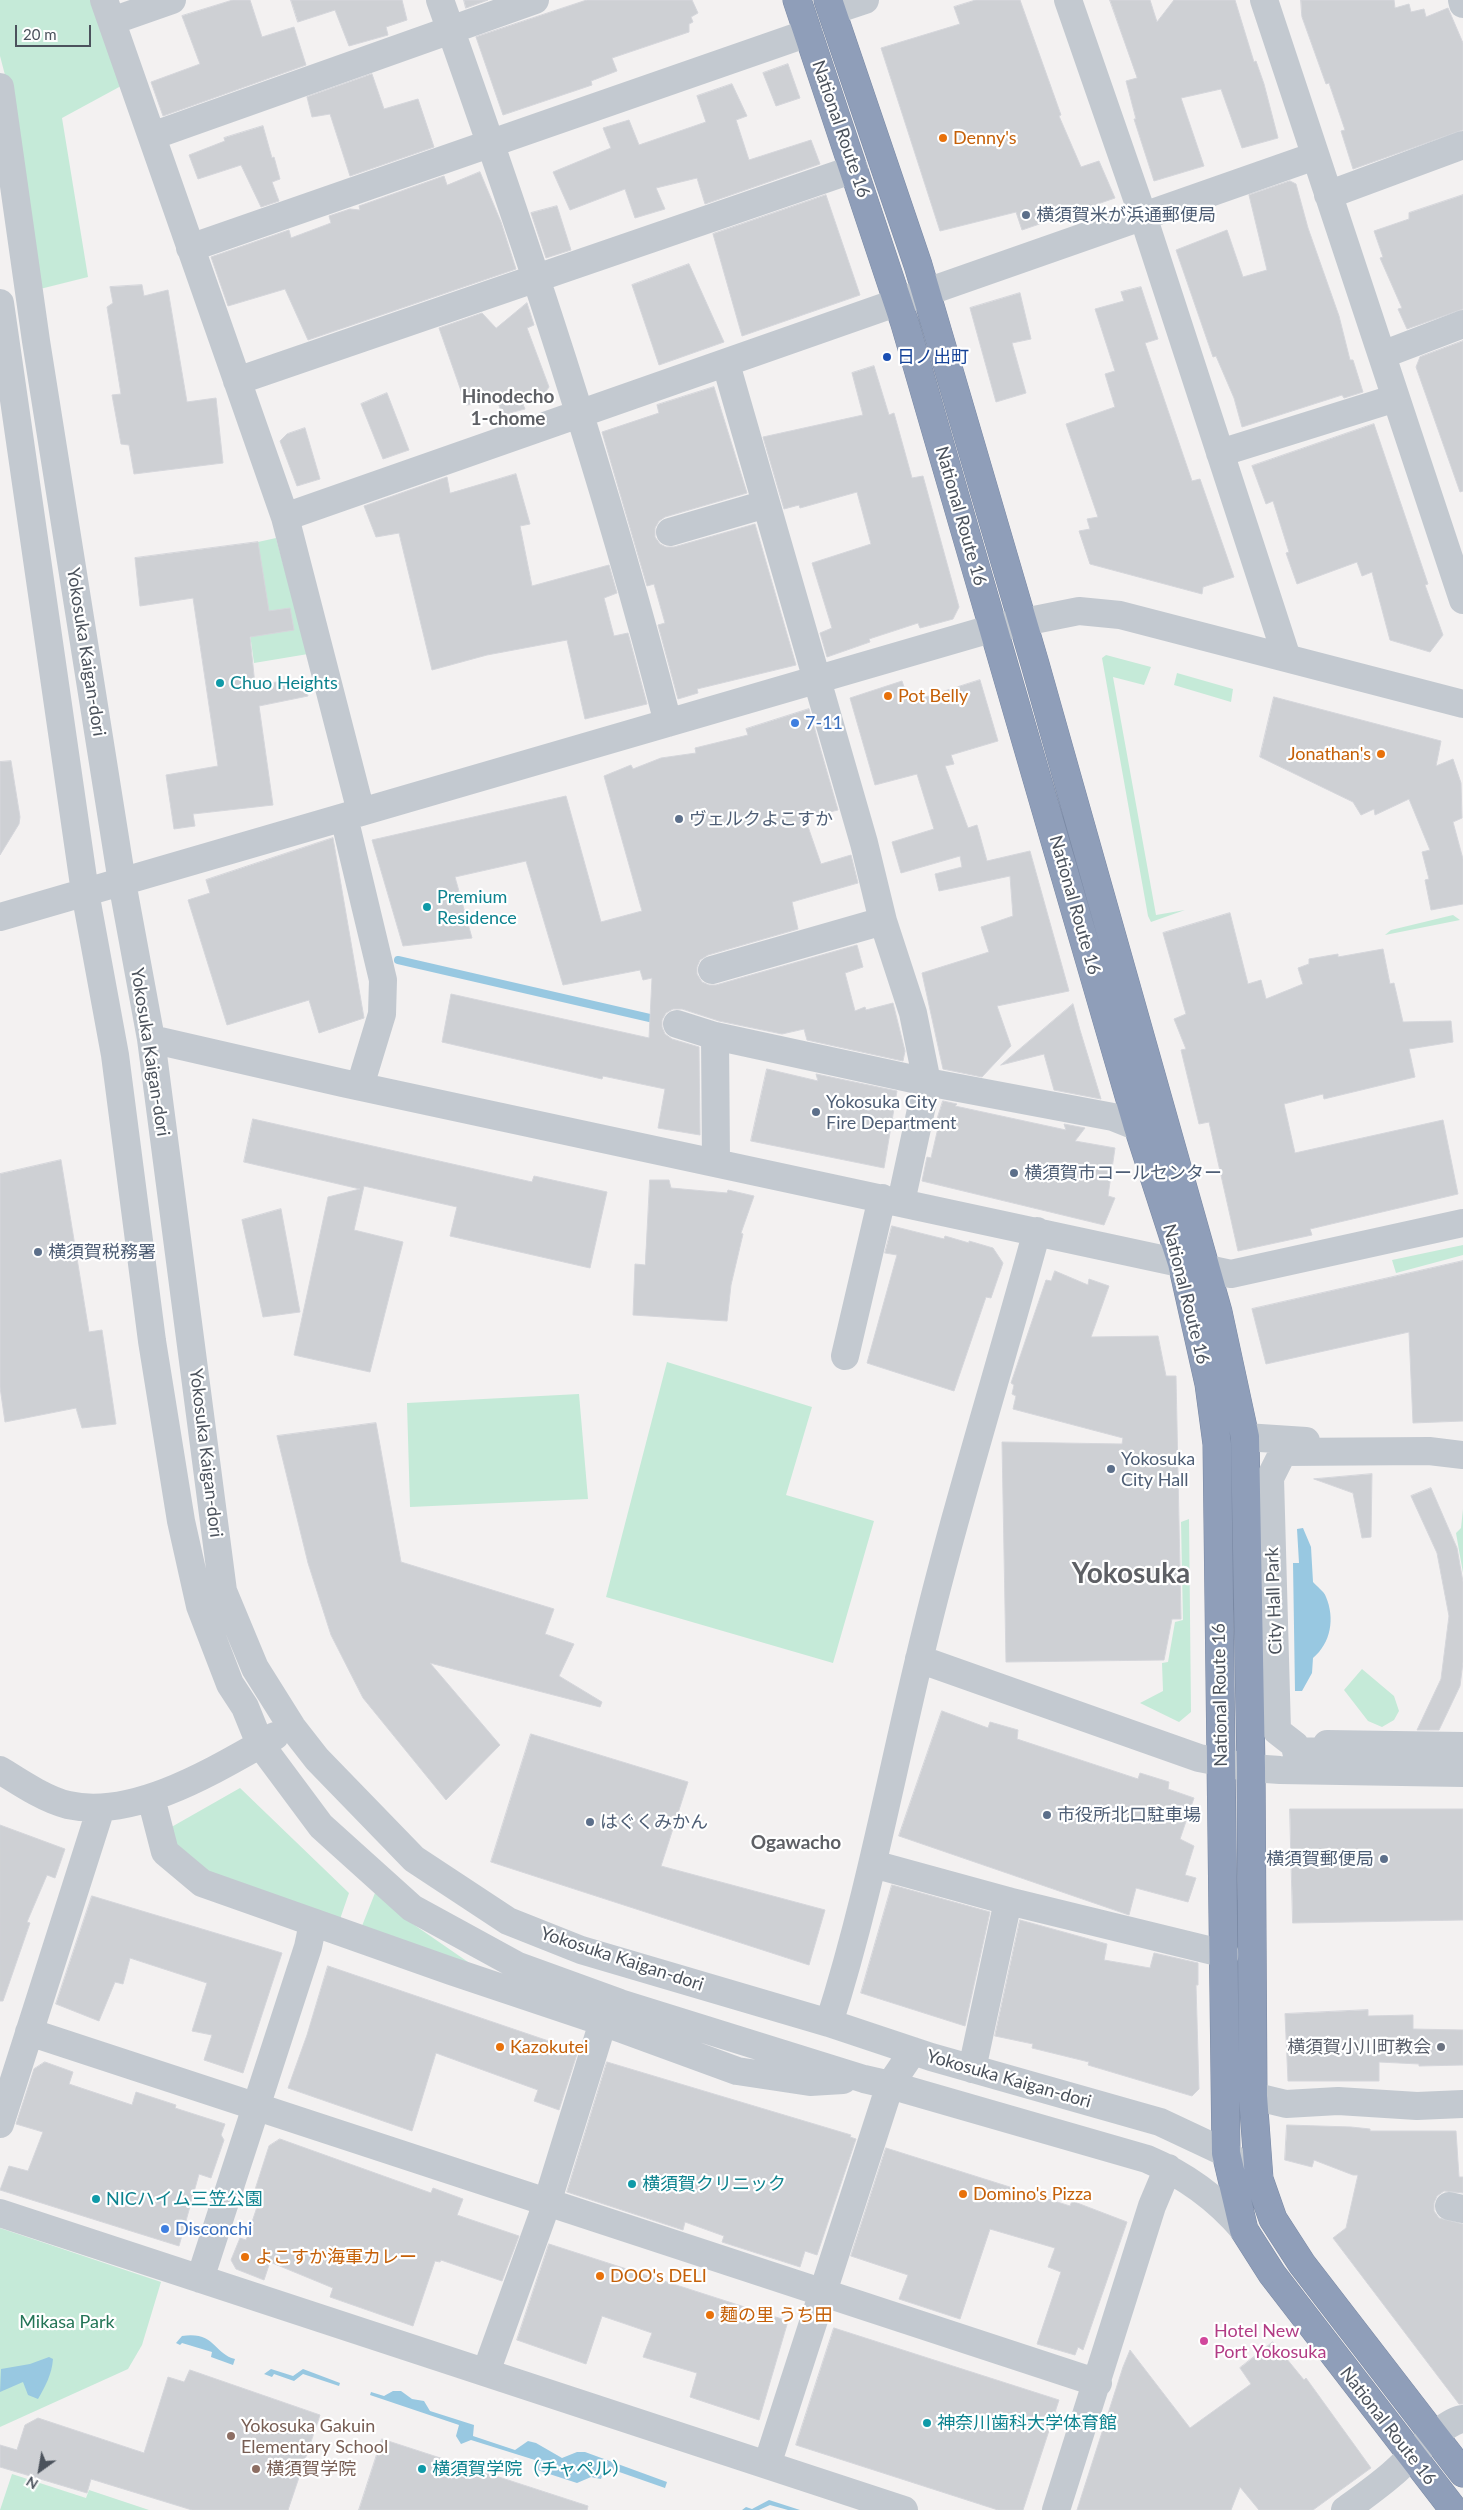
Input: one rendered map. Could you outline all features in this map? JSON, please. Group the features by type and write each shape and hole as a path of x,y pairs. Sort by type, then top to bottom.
{"highway":[{"name":"National Route 16","path":"797,0 898,301 1138,1127 1194,1266 1218,1312 1245,1437 1251,1768 1252,2096 1259,2179 1273,2219 1302,2264 1463,2473"},
{"name":"National Route 16","path":"830,6 926,293 1022,622 1194,1266 1216,1444 1225,1954 1226,2153 1244,2230 1272,2274 1454,2510"}],"street":[{"path":"172,0 108,11 285,517 352,815 383,980 382,1014 360,1086"},
{"path":"440,0 582,415 668,723"},
{"path":"152,136 535,0"},
{"path":"830,6 865,0"},
{"path":"1068,0 1143,216 1287,658"},
{"path":"1264,0 1463,600"},
{"path":"1462,0 1463,4"},
{"path":"190,248 490,142 808,33"},
{"name":"Yokosuka Kaigan-dori","path":"0,86 36,341 122,882 151,1039 223,1591 255,1668 292,1727 317,1759 414,1859 508,1921 581,1950 829,2023 972,2069 1160,2122 1226,2153 1259,2179"},
{"path":"1328,196 1463,145"},
{"path":"285,517 582,415 898,301 926,293 1315,156"},
{"path":"237,381 854,169"},
{"name":"Yokosuka Kaigan-dori","path":"0,303 4,348 85,892 115,1055 152,1340 181,1521 200,1606 230,1684 245,1707 260,1744 321,1826 412,1908 518,1966 620,2003 877,2082 1147,2159 1168,2168 1200,2188 1229,2212 1244,2230"},
{"path":"1382,355 1463,324"},
{"path":"4,348 36,341"},
{"path":"726,364 864,843 883,921 913,1013 927,1082 845,1356"},
{"path":"1220,452 1396,398"},
{"path":"670,532 766,504"},
{"path":"0,917 994,628 1079,611 1102,612 1463,704"},
{"path":"712,970 883,921"},
{"path":"677,1024 715,1036 927,1082 1113,1117 1138,1127"},
{"path":"715,1036 716,1162"},
{"path":"151,1039 1231,1274 1463,1223"},
{"path":"829,2023 873,1864 919,1659 981,1422 1037,1232"},
{"path":"1245,1437 1274,1440 1463,1445"},
{"name":"City Hall Park","path":"1463,1455 1428,1451 1283,1452 1270,1478 1277,1731 1295,1745 1296,1751 1327,1752 1327,1744 1463,1746"},
{"path":"919,1659 1199,1758 1251,1768 1463,1773"},
{"path":"0,1770 22,1785 67,1805 102,1808 151,1798 292,1727"},
{"path":"151,1798 165,1852 202,1883 603,2022 737,2071 810,2082 877,2082"},
{"path":"0,2124 102,1808"},
{"path":"873,1864 1008,1901 1225,1954"},
{"path":"972,2069 1008,1901"},
{"path":"200,2279 308,1947 313,1922"},
{"path":"486,2372 547,2203 603,2022"},
{"path":"29,2032 1098,2383"},
{"path":"767,2465 823,2293 877,2082 913,2051"},
{"path":"1252,2096 1286,2104 1338,2102 1417,2106 1463,2104"},
{"path":"1056,2510 1098,2383 1152,2206 1168,2168"},
{"path":"0,2213 904,2510"},
{"path":"1345,2510 1392,2475 1434,2436 1458,2420 1463,2419"}],"green space":[{"path":"0,0 92,0 121,86 62,118 88,277 40,289 5,75 0,56"},
{"path":"276,538 308,654 254,663 244,591 258,542"},
{"path":"1106,655 1151,667 1144,685 1113,677 1156,915 1185,910 1151,922 1148,916 1102,658"},
{"path":"1177,673 1233,689 1231,702 1174,685"},
{"path":"1453,915 1460,920 1385,935 1391,930"},
{"path":"1463,1245 1463,1255 1396,1273 1392,1260"},
{"path":"667,1362 812,1407 786,1495 874,1521 833,1663 606,1597"},
{"path":"579,1394 588,1499 410,1507 407,1403"},
{"path":"1463,1509 1463,1573 1456,1533 1461,1528"},
{"path":"1189,1519 1191,1712 1179,1722 1140,1703 1163,1691 1162,1663 1168,1662 1175,1622 1183,1620 1181,1522"},
{"path":"1362,1669 1394,1696 1399,1711 1394,1720 1382,1727 1368,1721 1344,1690"},
{"path":"240,1788 349,1893 339,1922 201,1875 178,1854 168,1829"},
{"path":"375,1893 410,1922 484,1973 360,1931"},
{"name":"Mikasa Park","path":"0,2228 161,2282 142,2345 128,2369 0,2427"},
{"path":"12,2474 86,2498 89,2490 149,2510 0,2510"}],"water":[{"path":"1303,1528 1311,1547 1313,1582 1326,1597 1331,1622 1324,1645 1313,1658 1312,1673 1302,1691 1295,1691 1293,1563 1299,1563 1297,1529"},
{"path":"193,2335 208,2340 222,2353 235,2359 233,2365 211,2357 212,2352 176,2343 182,2336"},
{"path":"49,2357 53,2359 51,2370 46,2385 38,2399 28,2395 23,2382 0,2392 1,2369 30,2364"},
{"path":"271,2369 293,2376 303,2369 340,2383 339,2386 303,2374 294,2381 274,2374 272,2377 264,2374"},
{"path":"393,2391 401,2391 412,2399 424,2401 430,2411 474,2425 473,2436 515,2450 528,2441 536,2443 562,2458 577,2452 585,2452 667,2482 665,2488 605,2467 601,2479 591,2477 577,2483 534,2469 535,2460 471,2440 461,2444 456,2436 459,2425 370,2395 371,2392 384,2396"},
{"path":"769,2500 800,2510 788,2510 770,2505 759,2510 742,2510 746,2507 752,2509"}],"building":[{"path":"233,0 250,0 262,37 294,27 306,65 163,116 151,82 200,64 182,16"},
{"path":"291,0 402,0 407,20 386,27 388,35 349,46 335,10 298,22"},
{"path":"464,0 488,0 466,8"},
{"path":"587,0 692,0 698,13 691,17 693,22 689,24 689,32 612,58 617,71 591,81 592,85 503,115 476,37"},
{"path":"976,0 1020,0 1061,115 1059,116 1081,167 1099,161 1115,198 1022,230 1016,212 940,231 881,48 960,24 954,7"},
{"path":"1110,0 1150,0 1157,22 1174,0 1235,0 1254,62 1256,61 1264,84 1278,138 1242,148 1221,89 1181,98 1204,166 1154,181 1134,119 1136,119 1126,81 1137,78"},
{"path":"1301,0 1394,0 1395,8 1409,4 1411,12 1424,9 1426,17 1448,8 1463,43 1463,130 1353,169 1341,131 1345,130 1329,83 1326,84 1302,17"},
{"path":"788,64 800,98 776,106 763,73"},
{"path":"372,74 384,109 418,99 434,147 350,176 330,114 312,117 307,97"},
{"path":"732,84 747,116 736,120 749,160 811,140 820,164 705,204 697,178 656,188 665,209 635,218 625,189 570,210 553,172 611,148 603,128 629,120 639,145 706,122 697,96"},
{"path":"263,126 280,179 272,182 279,201 261,207 241,165 198,179 189,155 225,141 224,138"},
{"path":"480,172 501,222 516,269 308,340 285,289 228,306 211,257 289,230 291,238 331,223 329,216 350,209 360,210 359,206 444,176 447,185"},
{"path":"1290,181 1296,184 1308,228 1339,316 1350,360 1353,360 1363,392 1344,398 1342,395 1242,427 1234,398 1216,356 1213,357 1176,250 1227,230 1243,277 1267,270 1249,195"},
{"path":"826,195 860,295 742,336 713,234"},
{"path":"1463,195 1463,309 1407,329 1398,309 1402,308 1380,258 1383,257 1374,231 1409,219 1409,213"},
{"path":"557,206 571,250 546,258 531,213"},
{"path":"689,264 724,342 659,365 632,285"},
{"path":"142,285 144,296 168,290 187,402 216,398 223,463 134,474 129,445 121,444 112,395 121,394 107,307 113,303 110,287"},
{"path":"1141,287 1158,339 1145,343 1192,481 1200,479 1234,577 1203,587 1202,594 1090,564 1079,531 1090,529 1087,519 1098,517 1066,424 1115,407 1105,374 1115,371 1095,309 1124,301 1121,292"},
{"path":"1020,293 1031,339 1012,343 1026,393 996,402 970,308"},
{"path":"527,303 534,325 527,328 549,387 544,394 522,402 525,409 502,415 498,402 466,405 439,328 482,313 496,328"},
{"path":"1463,341 1463,491 1460,492 1416,367 1420,357"},
{"path":"874,366 889,415 894,413 912,478 923,476 959,607 953,619 920,628 918,623 869,639 870,642 827,657 820,633 832,628 812,563 871,544 857,492 800,508 799,505 784,509 763,437 863,415 852,373"},
{"path":"714,387 747,493 665,517 659,521 655,528 655,537 660,544 666,547 674,547 755,524 796,665 697,689 698,693 678,699 658,625 665,623 654,584 647,586 602,432 659,413 657,405"},
{"path":"387,393 409,450 383,459 361,404"},
{"path":"1374,424 1428,584 1425,585 1443,635 1430,652 1390,640 1372,572 1362,576 1357,562 1297,584 1286,553 1289,552 1273,501 1266,504 1252,466"},
{"path":"305,428 320,479 297,486 280,441 287,434"},
{"path":"516,474 530,524 520,526 532,586 609,565 617,593 604,598 614,636 628,633 647,704 585,719 567,640 487,655 432,670 399,533 376,537 364,506 447,477 450,493"},
{"name":"Chuo Heights","path":"258,542 269,611 290,608 294,630 250,637 255,685 304,678 308,696 259,706 273,805 193,814 195,826 174,829 166,775 218,766 193,598 140,606 135,558"},
{"path":"980,680 998,741 951,755 954,764 945,766 968,828 977,825 987,861 1030,851 1069,991 997,1006 1011,1046 982,1077 943,1069 922,973 989,952 981,927 1013,916 1010,876 939,891 935,874 962,867 960,856 901,873 892,842 934,829 917,774 875,785 850,698 902,681 909,702"},
{"path":"1274,697 1441,741 1436,766 1453,759 1461,783 1462,818 1453,822 1463,859 1463,904 1431,910 1425,880 1429,879 1422,852 1430,850 1409,799 1375,815 1374,809 1361,815 1353,802 1260,757"},
{"path":"809,709 838,810 805,818 821,864 851,855 858,883 792,902 798,929 708,955 700,960 697,974 702,982 716,985 857,945 863,967 845,973 855,1011 865,1007 866,1010 893,1003 905,1051 903,1061 807,1040 804,1029 782,1034 719,1021 682,1009 673,1009 666,1013 662,1020 665,1034 672,1039 699,1047 700,1135 658,1128 665,1089 603,1076 602,1079 442,1042 451,994 649,1038 652,978 643,980 640,970 563,985 526,861 455,877 472,938 403,946 372,840 566,796 601,922 642,911 604,776 631,765 633,769 661,758 696,753 695,748 748,735 746,729"},
{"path":"11,761 20,817 19,824 0,855 0,762"},
{"path":"333,838 364,1018 319,1033 309,1000 227,1025 188,900 210,893 206,880"},
{"path":"1230,913 1248,984 1261,980 1266,999 1303,984 1298,968 1309,964 1309,959 1338,954 1338,957 1383,949 1390,984 1394,983 1403,1022 1451,1021 1453,1042 1409,1049 1415,1077 1324,1099 1323,1094 1284,1104 1295,1153 1443,1120 1458,1194 1310,1229 1312,1235 1238,1251 1209,1122 1199,1124 1181,1050 1186,1049 1174,1019 1186,1014 1163,933"},
{"path":"1073,1004 1101,1099 1054,1090 1044,1054 1001,1065"},
{"path":"767,1069 818,1081 816,1074 897,1091 884,1168 751,1141"},
{"name":"横須賀市コールセンター","path":"943,1101 957,1104 955,1106 1066,1130 1064,1124 1085,1128 1075,1141 1115,1148 1108,1196 1115,1198 1104,1225 922,1181 927,1157 931,1158 938,1128 934,1129"},
{"path":"253,1119 532,1182 534,1176 607,1192 590,1268 450,1236 457,1207 364,1186 354,1230 403,1242 370,1372 294,1355 328,1197 360,1189 244,1162"},
{"name":"横須賀税務署","path":"61,1160 89,1332 102,1330 116,1424 82,1428 76,1408 5,1422 0,1387 0,1174"},
{"path":"650,1180 669,1180 671,1188 727,1193 728,1190 754,1196 741,1233 743,1234 731,1285 727,1321 633,1315 635,1264 645,1265"},
{"path":"281,1209 300,1312 263,1317 242,1220"},
{"path":"892,1226 944,1239 945,1236 969,1243 969,1241 993,1248 1003,1263 991,1298 986,1297 954,1391 867,1363 897,1255 885,1253"},
{"path":"1463,1261 1463,1421 1413,1423 1409,1332 1266,1364 1252,1309"},
{"path":"1055,1271 1088,1285 1089,1279 1109,1286 1091,1337 1158,1336 1166,1376 1176,1376 1181,1619 1172,1619 1164,1660 1006,1662 1002,1442 1122,1444 1123,1438 1013,1409 1016,1396 1012,1394 1014,1385 1011,1383 1046,1280 1051,1281"},
{"path":"376,1423 401,1562 554,1609 545,1634 574,1644 559,1676 602,1702 600,1707 430,1663 500,1745 446,1800 363,1698 331,1635 308,1563 277,1436"},
{"path":"1372,1474 1371,1537 1362,1538 1353,1493 1314,1479"},
{"path":"1431,1488 1457,1548 1463,1582 1463,1662 1460,1686 1439,1730 1417,1730 1441,1679 1449,1616 1437,1553 1411,1496"},
{"name":"市役所北口駐車場","path":"942,1711 988,1728 990,1722 1018,1730 1017,1739 1138,1779 1140,1773 1169,1782 1168,1789 1194,1798 1180,1839 1194,1846 1185,1875 1196,1878 1188,1902 1136,1888 1129,1915 899,1836"},
{"name":"はぐくみかん","path":"531,1734 688,1782 661,1866 825,1910 809,1965 491,1862"},
{"path":"1290,1809 1463,1809 1463,1920 1293,1923"},
{"path":"0,1825 65,1849 55,1878 47,1875 27,1922 30,1923 3,2001 0,2001"},
{"path":"892,1885 990,1912 965,2026 861,1993"},
{"path":"92,1896 282,1953 243,2073 204,2060 212,2035 192,2031 207,1983 130,1958 123,1984 115,1982 99,2021 56,2004"},
{"path":"1020,1920 1107,1944 1104,1960 1150,1968 1154,1953 1198,1963 1198,1985 1196,1985 1199,2089 1192,2096 1088,2065 1089,2062 1032,2048 1033,2044 995,2036"},
{"path":"328,1966 578,2051 559,2110 534,2101 538,2090 436,2053 412,2131 288,2088 307,2035"},
{"path":"1368,2010 1368,2016 1413,2015 1413,2029 1463,2030 1463,2065 1419,2066 1419,2064 1379,2062 1379,2081 1288,2081 1285,2014"},
{"path":"45,2062 73,2072 69,2084 132,2105 136,2092 176,2105 175,2108 225,2124 221,2135 224,2140 211,2178 199,2174 179,2246 0,2190 9,2166 28,2171 43,2132 16,2124 34,2069"},
{"path":"607,2062 851,2135 850,2137 856,2139 817,2255 805,2251 800,2267 722,2242 724,2236 685,2222 683,2230 567,2192"},
{"path":"1287,2125 1351,2127 1370,2129 1370,2131 1456,2131 1459,2177 1463,2177 1463,2193 1444,2191 1437,2196 1434,2203 1434,2211 1439,2218 1463,2224 1463,2404 1459,2404 1333,2238 1346,2228 1358,2175 1353,2175 1314,2160 1312,2167 1285,2160"},
{"path":"280,2139 431,2193 433,2188 463,2199 457,2215 519,2236 502,2281 441,2260 440,2262 435,2261 413,2326 330,2297 333,2288 270,2262 264,2280 236,2269 231,2260 240,2238 246,2240 259,2201 252,2199 269,2146"},
{"path":"886,2148 1070,2206 1072,2201 1127,2222 1083,2350 1078,2347 1075,2355 1037,2344 1061,2272 1048,2267 1055,2248 990,2229 960,2319 899,2299 908,2275 851,2256"},
{"path":"549,2244 788,2321 759,2420 690,2397 697,2373 643,2357 652,2333 602,2316 586,2364 517,2340"},
{"name":"神奈川歯科大学体育館","path":"834,2328 1059,2400 1023,2510 998,2510 796,2445"},
{"path":"1273,2342 1304,2380 1306,2378 1371,2468 1313,2510 1259,2510 1240,2487 1231,2510 1077,2510 1130,2350 1190,2428 1251,2384 1240,2368"},
{"path":"190,2370 320,2415 288,2510 192,2510 91,2479 87,2493 0,2467 0,2445 17,2450 25,2425 38,2418 144,2453 168,2377 184,2382"},
{"name":"横須賀学院（チャペル）","path":"382,2439 588,2506 587,2510 359,2510"}],"waterway":[{"path":"398,960 654,1019"}],"place":[{"name":"Denny's","path":"943,138"},
{"name":"横須賀米が浜通郵便局","path":"1026,215"},
{"name":"日ノ出町","path":"887,357"},
{"name":"Chuo Heights","path":"220,683"},
{"name":"Pot Belly","path":"888,696"},
{"name":"7-11","path":"795,723"},
{"name":"Jonathan's","path":"1381,754"},
{"name":"ヴェルクよこすか","path":"679,819"},
{"name":"Premium Residence","path":"427,907"},
{"name":"Yokosuka City Fire Department","path":"816,1112"},
{"name":"横須賀市コールセンター","path":"1014,1173"},
{"name":"横須賀税務署","path":"38,1252"},
{"name":"Yokosuka City Hall","path":"1111,1469"},
{"name":"市役所北口駐車場","path":"1047,1815"},
{"name":"はぐくみかん","path":"590,1822"},
{"name":"横須賀郵便局","path":"1384,1859"},
{"name":"Kazokutei","path":"500,2047"},
{"name":"横須賀小川町教会","path":"1441,2047"},
{"name":"横須賀クリニック","path":"632,2184"},
{"name":"Domino's Pizza","path":"963,2194"},
{"name":"NICハイム三笠公園","path":"96,2199"},
{"name":"Disconchi","path":"165,2229"},
{"name":"よこすか海軍カレー","path":"245,2257"},
{"name":"DOO's DELI","path":"600,2276"},
{"name":"麺の里 うち田","path":"710,2315"},
{"name":"Hotel New Port Yokosuka","path":"1204,2341"},
{"name":"神奈川歯科大学体育館","path":"927,2423"},
{"name":"Yokosuka Gakuin Elementary School","path":"231,2436"},
{"name":"横須賀学院","path":"256,2469"},
{"name":"横須賀学院（チャペル）","path":"422,2469"}],"district":[{"name":"Hinodecho 1-chome","path":"508,408"},
{"name":"Yokosuka","path":"1131,1574"},
{"name":"Ogawacho","path":"796,1843"}]}
